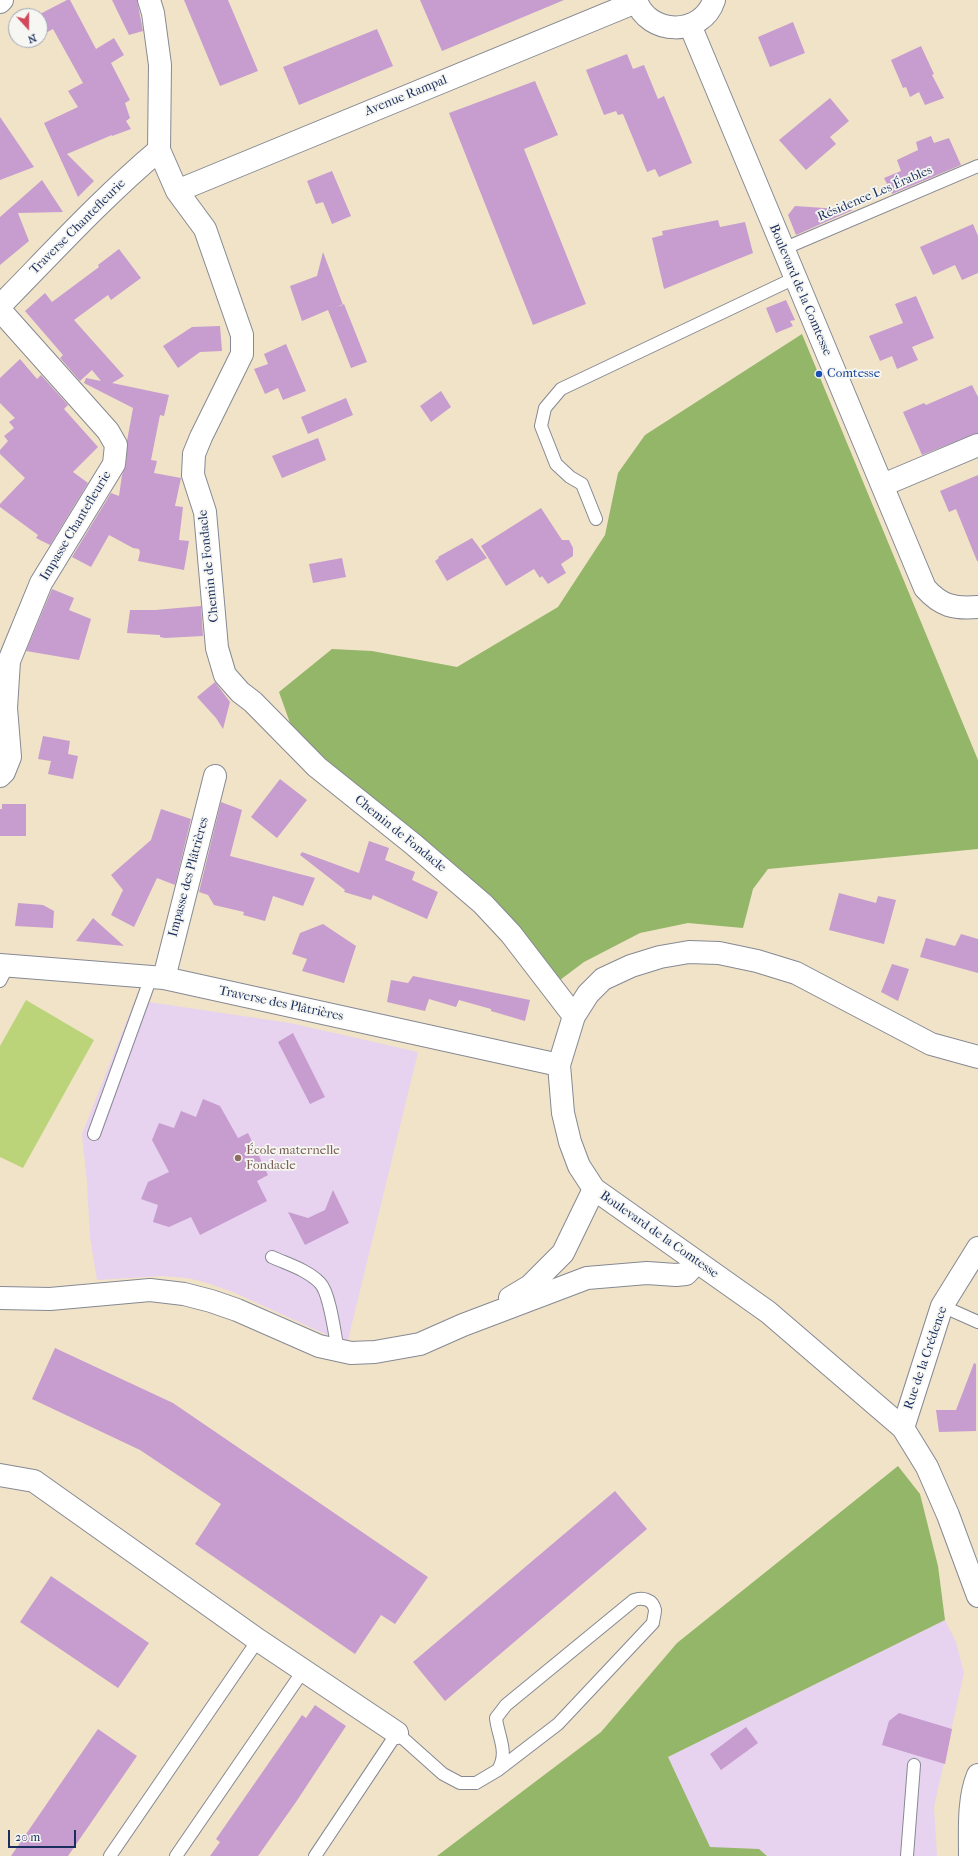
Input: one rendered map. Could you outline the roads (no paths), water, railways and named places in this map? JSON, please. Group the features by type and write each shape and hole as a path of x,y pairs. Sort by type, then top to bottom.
{"street":[{"name":"Chemin de Fondacle","path":"149,0 153,13 160,65 159,150 177,191 205,229 237,320 243,343 242,354 194,454 193,474 205,512 217,648 225,675 240,692 253,702 317,766 414,844 483,904 511,934 574,1016"},
{"path":"636,1 641,11 658,25 668,28 679,28 690,25 704,16 714,0"},
{"name":"Avenue Rampal","path":"177,191 636,1"},
{"name":"Boulevard de la Comtesse","path":"690,25 925,588 935,599 949,606 978,607"},
{"name":"Traverse Chantefleurie","path":"0,306 88,216 131,174 159,150"},
{"name":"Impasse Chantefleurie","path":"0,310 108,431 116,445 114,464 41,583 10,661 6,708 10,757 4,772 0,776"},
{"path":"882,485 978,446"},
{"name":"Impasse des Plâtrières","path":"158,978 215,776"},
{"name":"Boulevard de la Comtesse","path":"978,1058 931,1044 796,973 758,961 719,953 689,952 660,957 631,966 603,980 588,994 574,1016 559,1065 563,1114 570,1142 579,1166 594,1189 768,1312 903,1428 927,1467 948,1516 978,1596"},
{"name":"Traverse des Plâtrières","path":"3,970 158,978 559,1065"},
{"path":"462,1325 530,1286 563,1253 594,1189"},
{"name":"Rue de la Crédence","path":"903,1428 942,1306 978,1248"},
{"path":"0,1298 50,1299 150,1290 184,1294 218,1303 319,1346 351,1353 375,1352 420,1344 462,1325 587,1278 646,1273 676,1275 686,1274 696,1262"},
{"path":"0,1475 34,1481 258,1640 397,1733"},
{"path":"970,1856 970,1826 974,1783 978,1775"}],"lane":[{"name":"Résidence Les Érables","path":"783,249 978,166"},
{"path":"596,519 582,484 570,477 556,464 541,426 545,408 553,398 561,389 795,278"},
{"path":"94,1134 158,978"},
{"path":"272,1257 300,1269 321,1283 328,1298 338,1351"},
{"path":"942,1306 978,1322"},
{"path":"315,1856 397,1733 443,1774 460,1783 476,1783 498,1770 558,1724 653,1623 655,1609 649,1601 641,1597 634,1600 506,1705 496,1718 504,1754 502,1764 498,1770"},
{"path":"110,1856 258,1640"},
{"path":"176,1856 303,1671"},
{"path":"907,1856 914,1765"}],"place":[{"name":"Comtesse","path":"819,374"},
{"name":"École maternelle Fondacle","path":"238,1158"}]}
